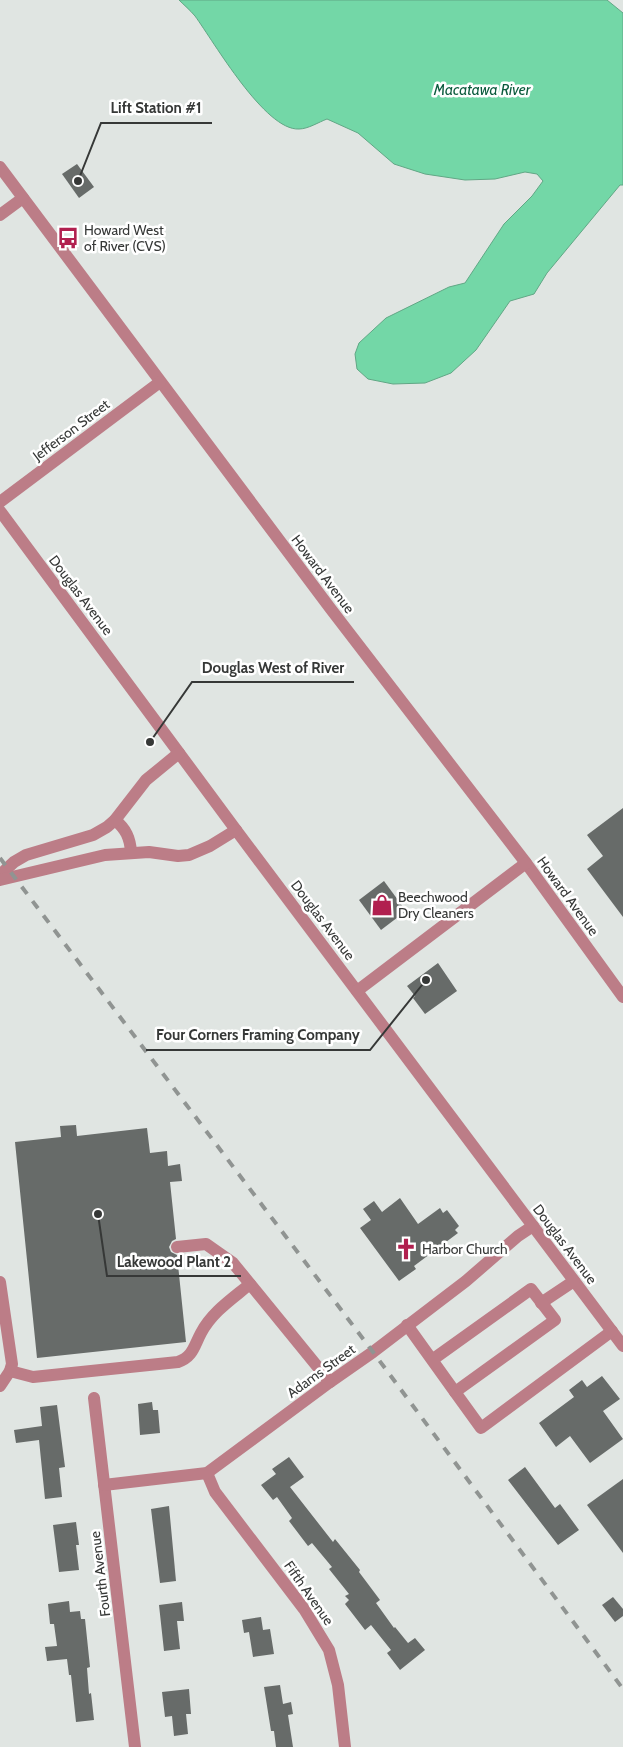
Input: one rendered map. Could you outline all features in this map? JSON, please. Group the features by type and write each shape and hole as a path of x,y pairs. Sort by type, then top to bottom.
{"street":[{"name":"Howard Avenue","path":"0,168 330,608 526,863 623,997"},
{"path":"0,215 23,198"},
{"name":"Jefferson Street","path":"0,502 160,382"},
{"name":"Douglas Avenue","path":"0,511 236,830 623,1346"},
{"path":"0,875 14,862 26,855 93,835 107,827 115,820 146,780 179,752"},
{"path":"115,820 126,832 131,852"},
{"path":"0,880 105,855 149,852 178,856 199,852 236,830"},
{"path":"357,990 526,863"},
{"name":"Adams Street","path":"208,1473 373,1352 466,1281 518,1236 533,1226"},
{"path":"176,1247 206,1244 233,1263 330,1382"},
{"path":"542,1303 574,1281"},
{"path":"0,1282 12,1356 10,1371 0,1386"},
{"path":"10,1371 33,1378 185,1360 191,1354 201,1332 214,1314 250,1284"},
{"path":"432,1360 531,1289 555,1320 455,1392"},
{"path":"406,1325 481,1428 612,1331"},
{"name":"Fourth Avenue","path":"94,1398 135,1747"},
{"path":"104,1484 208,1473"},
{"name":"Fifth Avenue","path":"208,1473 215,1492 304,1609 329,1650 338,1685 345,1747"}],"water":[{"name":"Macatawa River","path":"179,0 607,0 623,13 623,185 620,185 547,273 534,294 510,301 476,350 451,373 425,383 393,384 368,379 357,369 355,354 359,343 386,318 449,287 465,283 504,224 532,196 543,181 537,174 525,172 495,179 465,180 425,174 394,164 358,133 327,119 302,129 286,126 271,116 256,101 227,64 195,16"}],"building":[{"path":"77,164 94,187 79,198 62,174"},
{"path":"623,808 623,917 587,869 603,856 587,835"},
{"name":"Beechwood Dry Cleaners","path":"384,881 406,911 381,930 359,900"},
{"path":"438,963 457,991 425,1014 407,986"},
{"path":"76,1125 77,1136 147,1128 150,1153 167,1151 168,1166 180,1164 182,1181 170,1182 176,1239 172,1241 169,1247 171,1252 177,1255 186,1342 37,1358 15,1142 61,1137 60,1126"},
{"name":"Harbor Church","path":"400,1198 418,1224 440,1208 443,1213 447,1210 459,1226 455,1230 458,1233 414,1266 416,1269 399,1281 360,1228 371,1220 363,1209 374,1201 382,1212"},
{"path":"602,1376 620,1399 603,1411 623,1439 590,1463 570,1436 556,1447 539,1423 574,1397 569,1390 582,1380 587,1387"},
{"path":"152,1402 153,1410 158,1410 160,1433 140,1435 138,1404"},
{"path":"57,1405 65,1467 59,1468 62,1497 45,1499 39,1440 16,1443 14,1430 42,1426 40,1407"},
{"path":"289,1457 304,1477 290,1487 333,1542 335,1539 360,1570 359,1572 380,1600 376,1603 394,1628 408,1643 415,1638 425,1650 400,1670 387,1653 391,1650 371,1625 365,1630 345,1604 349,1600 345,1596 349,1594 329,1569 332,1567 312,1543 308,1546 289,1521 292,1518 277,1497 273,1500 261,1485 276,1474 272,1469"},
{"path":"525,1467 555,1508 560,1504 579,1530 558,1545 508,1480"},
{"path":"623,1479 623,1553 587,1505"},
{"path":"169,1506 176,1581 160,1583 151,1509"},
{"path":"76,1522 79,1545 76,1545 79,1570 59,1572 53,1525"},
{"path":"613,1597 623,1609 623,1616 615,1622 602,1605"},
{"path":"69,1601 70,1612 80,1611 81,1619 85,1619 90,1667 87,1668 89,1694 91,1693 94,1720 76,1722 71,1675 69,1675 67,1659 47,1661 45,1647 57,1646 54,1624 50,1624 48,1604"},
{"path":"182,1602 184,1621 177,1621 180,1649 164,1651 159,1605"},
{"path":"261,1617 263,1630 270,1629 274,1654 253,1657 249,1632 244,1633 242,1620"},
{"path":"280,1685 283,1704 291,1702 293,1714 288,1715 293,1747 276,1747 274,1731 271,1731 264,1687"},
{"path":"189,1689 191,1714 186,1714 188,1734 174,1736 172,1716 165,1717 162,1692"}],"railway":[{"path":"0,858 373,1352 623,1689"}],"place":[{"name":"Lift Station #1","path":"78,181"},
{"name":"Howard West of River (CVS)","path":"68,238"},
{"name":"Douglas West of River","path":"150,742"},
{"name":"Beechwood Dry Cleaners","path":"382,905"},
{"name":"Four Corners Framing Company","path":"426,980"},
{"name":"Lakewood Plant 2","path":"98,1214"},
{"name":"Harbor Church","path":"406,1249"}]}
